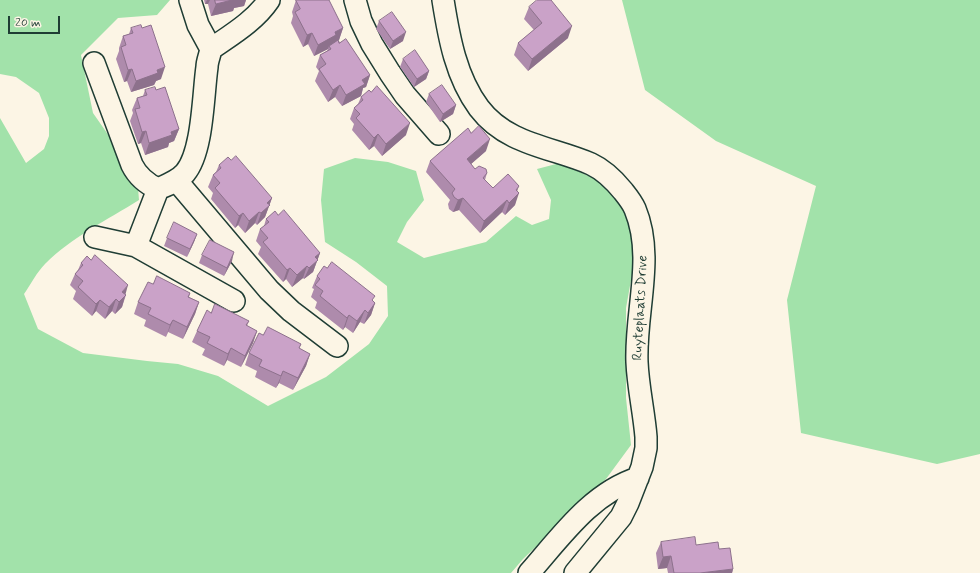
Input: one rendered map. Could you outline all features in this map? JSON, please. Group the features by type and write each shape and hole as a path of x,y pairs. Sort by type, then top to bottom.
{"street":[{"path":"190,0 198,25 211,49"},
{"path":"136,246 167,185 185,173 196,151 199,138 207,66 211,49 256,16 269,0"},
{"path":"355,0 361,21 372,44 390,73 404,95 439,134"},
{"name":"Ruyteplaats Drive","path":"443,0 448,35 457,65 467,89 480,109 492,121 514,136 536,146 591,164 603,171 616,182 629,198 635,209 643,242 644,264 637,333 637,362 646,448 638,478 621,516 575,573"},
{"path":"94,63 132,165 139,176 151,186 167,185 291,311 337,346"},
{"path":"95,237 136,246 234,301"},
{"path":"529,573 568,527 595,503 619,485 638,478"}],"green space":[{"path":"0,0 170,0 157,15 118,18 81,55 93,113 137,176 139,200 78,237 55,254 39,271 24,294 38,329 83,353 178,364 218,376 268,406 326,377 369,344 388,316 387,286 356,262 325,242 321,200 324,169 355,158 388,162 416,171 424,200 407,222 397,242 424,258 486,242 516,216 532,225 549,219 551,200 537,169 560,163 597,180 624,203 632,234 633,269 626,308 626,398 631,445 606,479 523,559 511,573 0,573 0,118 26,163 44,149 49,136 49,118 39,93 16,77 0,74"},
{"path":"622,0 980,0 980,454 937,464 801,433 787,300 816,186 716,141 645,90"}],"building":[{"path":"215,0 232,0 216,4"},
{"path":"296,0 329,0 343,28 335,32 336,35 318,45 312,33 307,35 295,12 300,9"},
{"path":"537,0 551,0 572,26 532,59 518,43 542,23 529,7"},
{"path":"392,12 406,32 393,41 379,21"},
{"path":"141,25 142,28 151,25 165,67 157,70 158,73 136,81 132,69 128,70 121,47 126,45 123,36 133,33 131,28"},
{"path":"346,39 370,75 362,80 365,84 346,95 340,85 333,90 319,69 326,64 320,55 331,49 329,46 338,40 339,43"},
{"path":"415,50 429,71 417,79 403,59"},
{"path":"442,85 456,105 443,114 429,94"},
{"path":"377,86 410,123 386,144 378,134 374,138 356,118 360,114 354,108 363,100 361,97 369,90 371,92"},
{"path":"155,87 156,90 165,87 179,129 171,132 172,135 149,143 146,131 142,132 135,109 140,108 137,98 147,95 145,90"},
{"path":"479,126 490,139 467,159 475,169 479,166 486,169 487,173 483,178 493,188 508,174 519,186 516,190 519,193 509,203 507,200 484,221 463,198 458,200 454,197 452,193 455,189 430,161 468,128 471,133"},
{"path":"236,156 272,198 267,203 270,205 249,221 243,213 239,216 215,188 220,183 213,175 221,168 219,165 228,157 231,160"},
{"path":"284,210 320,253 315,257 318,260 309,268 307,266 297,275 290,268 287,270 263,242 268,238 260,229 269,222 266,219 275,211 278,215"},
{"path":"174,222 197,234 190,249 167,238"},
{"path":"210,240 234,252 227,268 202,255"},
{"path":"95,255 128,285 122,292 126,295 119,302 116,299 109,307 100,300 96,304 78,287 83,281 75,274 83,265 81,263 87,256 91,260"},
{"path":"332,262 375,296 372,300 375,303 368,313 365,310 357,321 349,315 347,318 320,296 323,291 315,285 320,279 317,276 324,266 327,268"},
{"path":"157,276 190,293 188,297 199,302 187,327 173,320 170,325 148,314 151,308 138,302 148,282 153,284"},
{"path":"215,304 249,321 246,325 257,331 245,356 231,348 228,354 207,343 210,337 197,331 207,310 211,313"},
{"path":"268,327 301,344 299,348 310,354 298,378 283,371 281,376 259,366 262,360 249,353 259,333 263,335"},
{"path":"695,537 696,545 718,542 719,549 730,548 733,569 700,573 674,573 671,556 663,557 661,542"}]}
